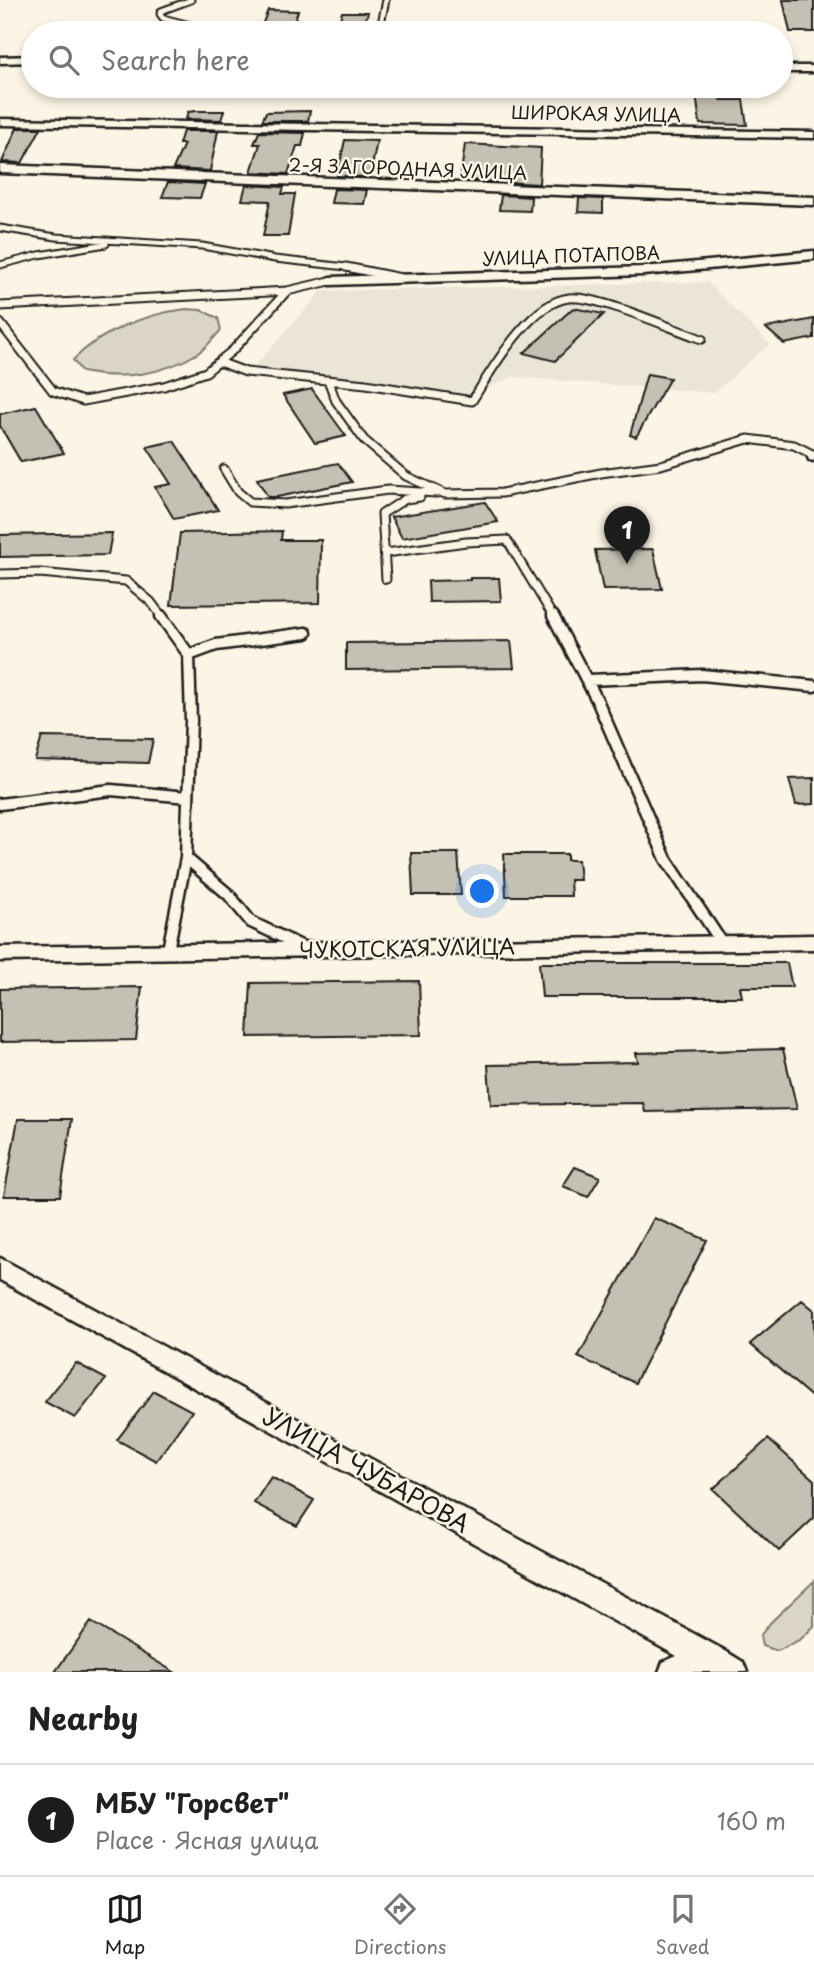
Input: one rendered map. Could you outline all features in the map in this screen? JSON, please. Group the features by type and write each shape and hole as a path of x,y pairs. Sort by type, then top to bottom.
{"street":[{"path":"0,60 21,59"},
{"path":"793,69 814,69"},
{"name":"ШИРОКАЯ УЛИЦА","path":"0,122 814,135"},
{"name":"2-Я ЗАГОРОДНАЯ УЛИЦА","path":"0,169 814,201"},
{"name":"УЛИЦА ПОТАПОВА","path":"330,281 644,271 814,255"},
{"name":"ЧУКОТСКАЯ УЛИЦА","path":"0,954 814,942"},
{"name":"УЛИЦА ЧУБАРОВА","path":"0,1268 722,1666"},
{"path":"673,1672 722,1666"}],"lane":[{"path":"175,21 163,18 161,10 191,0"},
{"path":"382,21 386,0"},
{"path":"0,228 56,237 202,246 275,259 333,264 408,280"},
{"path":"0,265 39,255 128,241"},
{"path":"0,306 287,291 330,281"},
{"path":"0,323 53,391 83,401 164,386 206,372 233,350 287,291"},
{"path":"219,362 246,372 328,380 472,401 487,376 538,314 547,306 569,298 702,339"},
{"path":"328,380 336,401 364,440 406,476 445,494"},
{"path":"224,470 238,492 250,502 285,504 388,490 445,494 502,493 601,473 661,465 748,439 794,445 814,456"},
{"path":"386,579 382,514 405,499 445,494"},
{"path":"386,553 466,542 506,540 560,626 589,680 624,767 667,859 722,943"},
{"path":"0,574 40,573 126,580 151,602 189,655 186,858 168,950"},
{"path":"189,655 216,645 306,633"},
{"path":"589,680 636,674 765,677 814,686"},
{"path":"0,804 111,790 188,797"},
{"path":"186,858 229,895 250,922 306,948"}],"shaded area":[{"path":"707,282 770,344 714,393 512,377 466,398 255,366 322,291"},
{"path":"186,309 201,310 218,318 221,330 198,353 185,360 156,371 112,376 82,372 73,360 111,332 155,315"},
{"path":"814,1581 814,1626 801,1639 778,1651 762,1646 760,1636 771,1622"}],"building":[{"path":"783,0 814,0 814,32 793,32 793,21 788,21"},
{"path":"268,10 298,11 294,21 264,21"},
{"path":"342,12 368,12 365,21 339,21"},
{"path":"697,98 743,100 747,125 700,124"},
{"path":"224,111 221,120 186,119 188,112"},
{"path":"310,111 308,121 262,121 266,112"},
{"path":"17,128 41,128 22,163 2,162"},
{"path":"183,131 218,131 210,171 173,169 184,144 179,144"},
{"path":"259,132 305,133 302,146 297,146 288,174 251,172 260,144 254,144"},
{"path":"345,140 377,141 370,177 337,176"},
{"path":"465,144 541,148 539,184 460,180"},
{"path":"168,182 205,184 200,198 162,197"},
{"path":"246,185 284,187 282,194 295,194 288,236 263,236 270,201 242,200"},
{"path":"334,189 367,190 364,204 331,203"},
{"path":"501,195 531,197 530,211 499,210"},
{"path":"579,198 603,199 603,213 578,212"},
{"path":"573,308 604,314 555,361 524,353"},
{"path":"814,319 814,338 784,344 766,328"},
{"path":"647,374 670,378 636,437 630,435"},
{"path":"312,389 346,436 315,443 283,395"},
{"path":"36,406 64,453 21,462 0,426 0,414"},
{"path":"174,441 218,510 174,519 155,487 171,484 147,447"},
{"path":"338,463 352,482 268,497 257,479"},
{"path":"485,502 498,522 402,538 391,517"},
{"path":"282,531 281,540 321,540 320,603 171,605 180,533"},
{"path":"112,533 108,555 0,557 0,535"},
{"path":"653,549 662,589 603,590 595,550"},
{"path":"499,578 501,601 429,602 428,581"},
{"path":"511,641 514,668 346,670 346,643"},
{"path":"42,737 153,739 148,763 35,760"},
{"path":"814,778 814,804 796,805 789,779"},
{"path":"411,853 458,853 461,895 413,895"},
{"path":"504,854 567,854 567,860 578,860 580,880 570,880 571,896 506,896"},
{"path":"539,963 787,963 792,987 740,987 742,997 542,997"},
{"path":"419,981 421,1035 248,1037 251,983"},
{"path":"142,987 136,1040 0,1042 0,989"},
{"path":"783,1049 797,1109 645,1112 643,1103 491,1105 488,1065 638,1062 636,1053"},
{"path":"18,1119 72,1119 60,1196 4,1196"},
{"path":"575,1167 600,1177 588,1197 563,1186"},
{"path":"654,1218 707,1240 635,1383 578,1357"},
{"path":"802,1300 814,1310 814,1399 750,1344"},
{"path":"76,1363 106,1379 75,1418 45,1402"},
{"path":"154,1391 192,1411 156,1461 117,1440"},
{"path":"768,1439 814,1480 814,1518 779,1551 713,1489"},
{"path":"271,1477 314,1500 297,1526 254,1503"},
{"path":"91,1622 174,1672 55,1672"}],"place":[{"name":"МБУ \"Горсвет\"","path":"627,564"}]}
